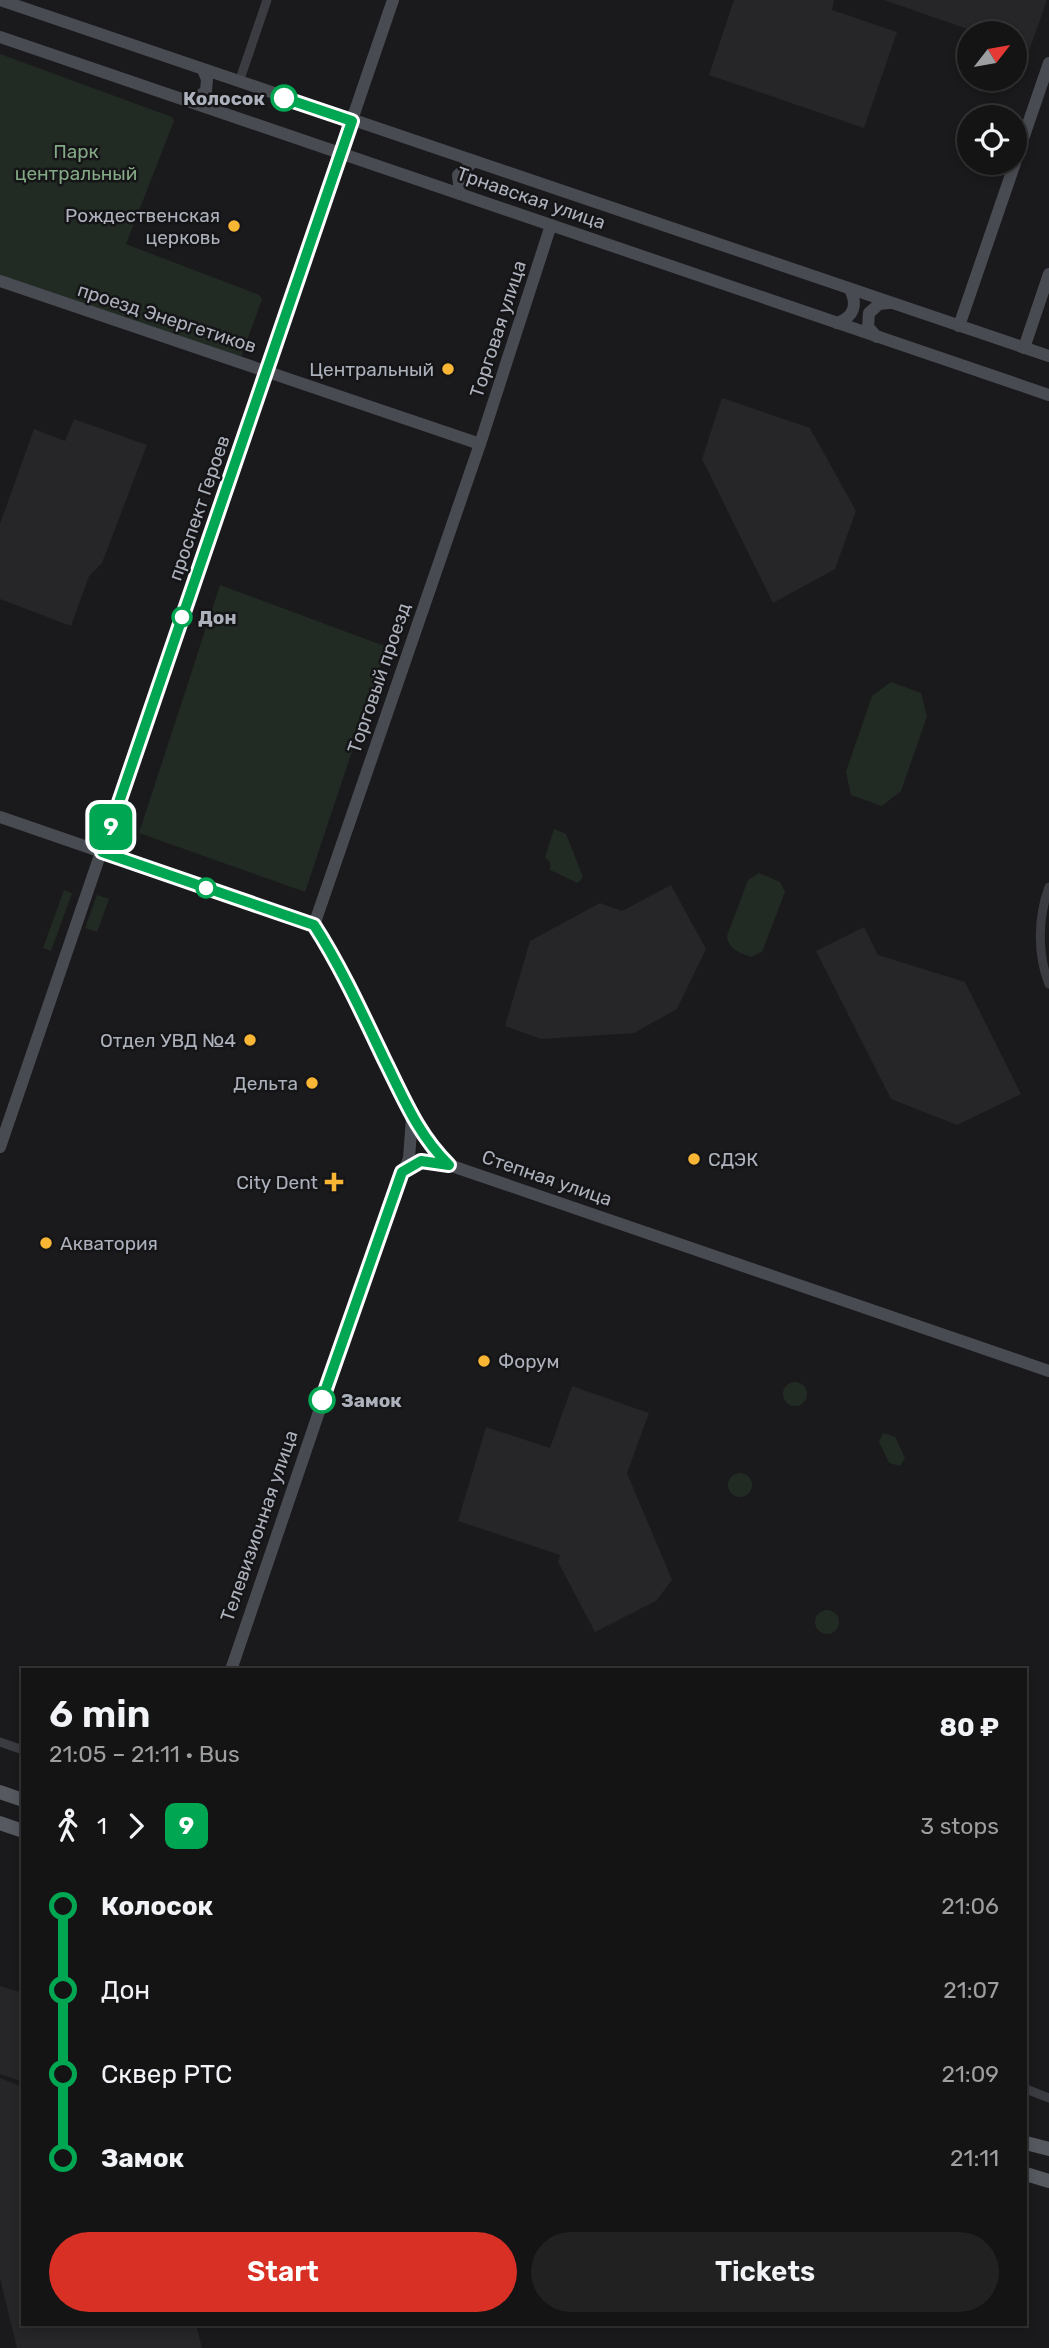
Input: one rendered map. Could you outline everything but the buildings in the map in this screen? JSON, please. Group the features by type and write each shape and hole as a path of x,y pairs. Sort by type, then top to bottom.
{"main road":[{"path":"0,1792 21,1799"},
{"path":"0,1823 21,1830"},
{"path":"1027,2143 1049,2149"},
{"path":"1027,2174 1049,2181"}],"street":[{"name":"Трнавская улица","path":"0,0 1049,356"},
{"path":"239,82 267,0"},
{"name":"проспект Героев","path":"0,1147 393,0"},
{"name":"Трнавская улица","path":"0,37 1049,396"},
{"path":"1027,127 1049,63"},
{"path":"191,102 206,91 207,79 203,70"},
{"path":"460,194 458,175 473,162"},
{"path":"959,326 1011,175"},
{"name":"Торговая улица","path":"480,444 551,225"},
{"path":"1024,348 1049,274"},
{"name":"проезд Энергетиков","path":"0,281 480,444"},
{"path":"837,323 847,319 854,310 855,299 850,289"},
{"path":"877,337 868,327 869,313 879,303 892,303"},
{"name":"Торговый проезд","path":"314,925 480,444"},
{"path":"0,817 314,925"},
{"path":"1049,887 1040,932 1042,958 1049,984"},
{"name":"Степная улица","path":"314,925 352,992 412,1117 429,1144 449,1165 1049,1371"},
{"name":"Телевизионная улица","path":"232,1668 412,1145 412,1117"},
{"path":"402,1172 421,1161 449,1165"},
{"path":"0,1742 21,1749"},
{"path":"1027,2089 1049,2098"}],"shaded area":[{"path":"734,0 834,0 832,10 897,32 864,128 709,75"},
{"path":"884,0 1047,0 1029,51 1027,21 957,21 957,25"},
{"path":"722,398 810,428 856,511 835,569 773,603 702,459"},
{"path":"74,419 147,445 102,563 89,576 71,626 0,599 0,524 34,429 65,441"},
{"path":"671,885 706,949 677,1009 634,1033 541,1039 505,1026 530,941 600,903 622,911"},
{"path":"864,927 878,955 965,982 1021,1094 957,1125 891,1099 816,951"},
{"path":"572,1386 649,1413 627,1473 672,1580 656,1601 595,1632 558,1562 560,1555 458,1521 486,1427 550,1448"},
{"path":"0,1986 21,1992 21,2081 0,2074"},
{"path":"0,2078 21,2086 21,2326 196,2326 202,2348 17,2348 0,2278"}],"green space":[{"name":"Парк центральный","path":"0,54 172,117 174,121 126,244 259,295 262,299 240,360 0,277"},
{"path":"220,585 387,647 305,892 139,833"},
{"path":"891,682 921,693 927,716 901,791 882,806 851,795 846,772 872,696"},
{"path":"554,829 566,834 583,877 578,883 550,870 550,862 545,857"},
{"path":"759,873 780,882 785,892 762,952 751,957 732,947 727,936 748,880"},
{"path":"64,890 72,893 51,951 43,948"},
{"path":"97,895 109,899 97,932 85,928"},
{"path":"795,1382 803,1386 807,1394 803,1402 795,1406 787,1402 783,1394 787,1386"},
{"path":"883,1433 895,1437 905,1458 900,1466 889,1463 879,1442"},
{"path":"740,1473 748,1477 752,1485 748,1493 740,1497 732,1493 728,1485 732,1477"},
{"path":"827,1610 835,1614 839,1622 835,1630 827,1634 819,1630 815,1622 819,1614"}],"bus line":[{"name":"9","path":"284,98 352,121 102,852 314,925 332,952 412,1117 429,1144 449,1165 421,1161 402,1172 322,1400"}],"place":[{"name":"Колосок","path":"284,98"},
{"name":"Рождественская церковь","path":"234,226"},
{"name":"Центральный","path":"448,369"},
{"name":"Дон","path":"182,617"},
{"name":"Отдел УВД №4","path":"250,1040"},
{"name":"Дельта","path":"312,1083"},
{"name":"СДЭК","path":"694,1159"},
{"name":"City Dent","path":"334,1182"},
{"name":"Акватория","path":"46,1243"},
{"name":"Форум","path":"484,1361"},
{"name":"Замок","path":"322,1400"}]}
